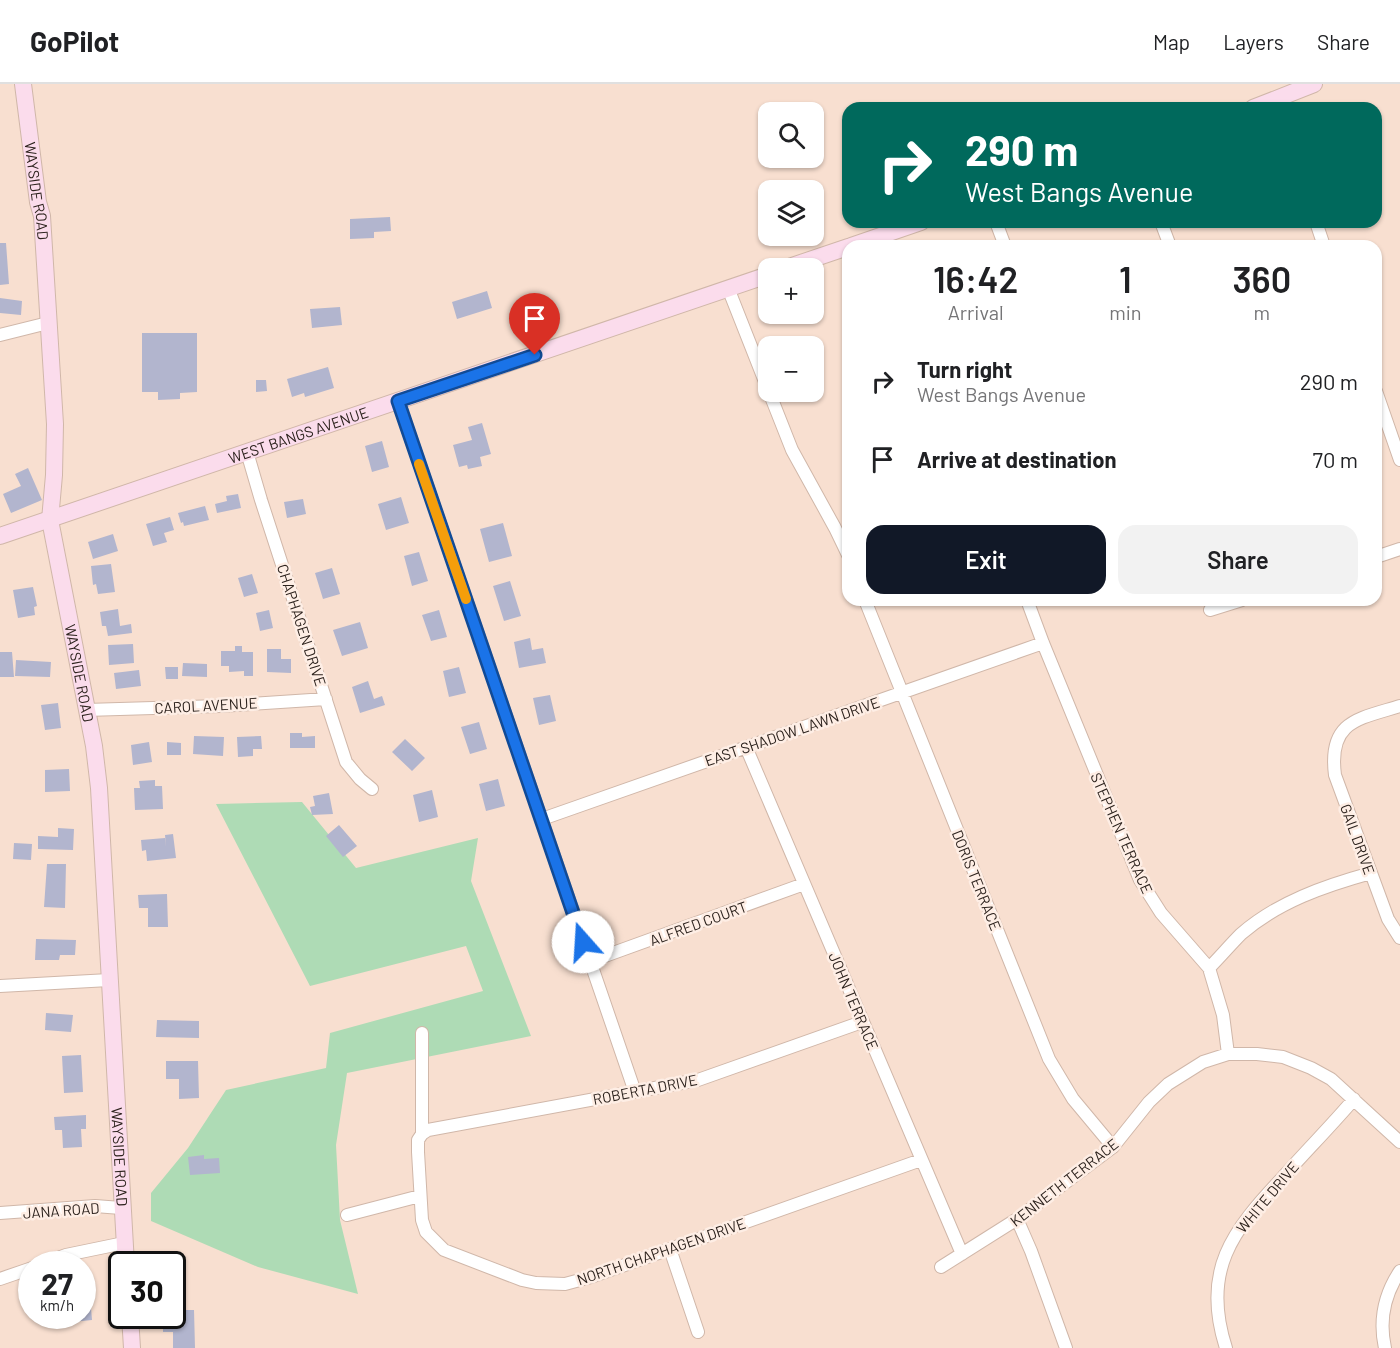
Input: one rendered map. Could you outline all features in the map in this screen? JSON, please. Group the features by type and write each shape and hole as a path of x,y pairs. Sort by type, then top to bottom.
{"street":[{"name":"WAYSIDE ROAD","path":"23,84 38,202 42,216 55,424 50,520 94,746 99,788 125,1251"},
{"path":"1279,102 1314,84"},
{"path":"869,240 904,228"},
{"path":"816,258 842,249"},
{"name":"WEST BANGS AVENUE","path":"0,536 758,278"},
{"path":"728,288 789,443 842,544"},
{"path":"0,334 48,323"},
{"path":"398,401 635,1092"},
{"path":"1382,408 1400,460"},
{"name":"CHAPHAGEN DRIVE","path":"247,452 346,762 372,789"},
{"path":"1382,555 1400,549"},
{"name":"DORIS TERRACE","path":"867,606 1049,1059 1072,1099 1113,1147"},
{"name":"STEPHEN TERRACE","path":"1029,606 1140,880 1161,913 1209,968 1223,1015 1228,1054"},
{"path":"1210,610 1223,606"},
{"name":"EAST SHADOW LAWN DRIVE","path":"542,819 1043,643"},
{"name":"CAROL AVENUE","path":"86,710 220,706 326,699"},
{"name":"GAIL DRIVE","path":"1400,706 1357,720 1343,728 1338,736 1334,753 1335,775 1388,919 1400,938"},
{"name":"JOHN TERRACE","path":"746,747 962,1254"},
{"path":"1209,968 1240,935 1271,912 1320,889 1371,873"},
{"name":"ALFRED COURT","path":"591,962 804,884"},
{"path":"0,986 109,980"},
{"name":"ROBERTA DRIVE","path":"422,1134 428,1130 716,1075 862,1022"},
{"name":"NORTH CHAPHAGEN DRIVE","path":"422,1033 422,1134 418,1140 418,1152 422,1221 426,1232 444,1250 522,1281 536,1284 566,1284 591,1277 921,1160"},
{"name":"KENNETH TERRACE","path":"942,1267 1017,1219 1113,1147 1149,1102 1168,1084 1203,1062 1228,1054 1257,1054 1294,1061 1311,1068 1331,1080 1354,1099 1400,1142"},
{"name":"WHITE DRIVE","path":"1226,1348 1218,1321 1218,1300 1221,1269 1229,1244 1251,1211 1354,1099"},
{"path":"347,1215 420,1196"},
{"name":"JANA ROAD","path":"0,1213 95,1206 121,1208"},
{"path":"1017,1219 1066,1348"},
{"path":"88,1251 124,1243"},
{"path":"670,1249 698,1332"},
{"path":"1385,1348 1382,1332 1383,1314 1389,1292 1400,1271"},
{"path":"0,1279 18,1273"},
{"path":"131,1329 132,1348"}],"green space":[{"path":"302,802 356,868 478,838 471,881 531,1036 347,1073 336,1145 340,1220 358,1294 258,1267 151,1221 151,1193 188,1148 226,1090 326,1068 330,1033 483,991 466,946 310,986 216,804"}],"building":[{"path":"390,217 391,231 374,232 374,238 350,239 350,219"},
{"path":"0,243 6,243 9,284 0,285"},
{"path":"487,291 492,308 457,319 452,302"},
{"path":"0,298 22,301 21,315 0,313"},
{"path":"340,307 342,325 312,328 310,309"},
{"path":"142,333 197,333 197,392 180,393 180,399 158,400 158,392 142,392"},
{"path":"328,367 334,388 305,397 304,393 292,397 287,379"},
{"path":"256,380 266,380 267,391 256,392"},
{"path":"482,423 491,454 480,457 482,466 468,469 467,465 459,467 453,445 472,440 468,427"},
{"path":"382,441 389,467 372,472 365,446"},
{"path":"28,468 42,500 11,513 3,494 21,486 15,474"},
{"path":"238,494 241,508 217,513 215,504 227,501 226,496"},
{"path":"401,497 409,523 386,530 378,504"},
{"path":"303,499 306,514 287,518 284,502"},
{"path":"205,506 209,520 184,526 183,522 181,523 178,513"},
{"path":"170,517 174,530 164,533 167,542 153,546 146,524"},
{"path":"503,523 512,556 489,562 480,529"},
{"path":"113,534 118,551 93,559 88,542"},
{"path":"419,552 428,581 412,586 404,556"},
{"path":"111,564 115,592 98,594 96,584 93,585 91,566"},
{"path":"332,568 340,594 323,599 315,573"},
{"path":"252,574 258,593 244,597 238,578"},
{"path":"510,581 521,616 504,621 493,586"},
{"path":"33,587 37,606 34,607 35,615 18,618 13,590"},
{"path":"118,609 120,626 131,624 132,633 108,636 106,626 102,626 100,612"},
{"path":"269,610 273,628 260,631 256,613"},
{"path":"439,610 447,637 431,641 422,615"},
{"path":"360,622 368,648 342,656 333,630"},
{"path":"530,638 532,650 543,648 546,663 519,668 514,642"},
{"path":"133,644 134,663 109,665 108,645"},
{"path":"235,646 242,646 242,652 253,652 253,676 244,676 244,671 229,672 229,666 221,666 221,651 235,651"},
{"path":"267,649 281,649 281,659 291,659 291,673 267,672"},
{"path":"0,652 12,652 14,677 0,677"},
{"path":"16,660 51,662 50,677 15,676"},
{"path":"183,663 207,664 207,677 182,676"},
{"path":"165,667 178,667 178,679 166,679"},
{"path":"459,667 466,693 449,697 443,671"},
{"path":"139,670 141,686 116,689 114,673"},
{"path":"368,681 374,699 382,696 385,705 360,713 352,687"},
{"path":"550,695 556,721 539,725 533,698"},
{"path":"58,703 61,728 45,730 41,705"},
{"path":"479,722 487,749 470,754 461,727"},
{"path":"290,733 302,733 302,737 315,736 315,748 290,748"},
{"path":"194,736 224,737 223,756 193,754"},
{"path":"261,736 262,749 253,749 253,756 238,757 237,737"},
{"path":"405,739 425,758 412,771 392,752"},
{"path":"149,742 152,762 133,765 131,745"},
{"path":"167,742 181,743 181,755 167,755"},
{"path":"69,769 70,791 45,792 45,770"},
{"path":"498,779 505,806 486,811 479,784"},
{"path":"155,780 155,786 162,786 163,809 135,810 134,788 140,788 139,781"},
{"path":"432,790 438,817 419,822 413,795"},
{"path":"329,793 333,814 312,815 310,807 315,806 313,796"},
{"path":"339,825 357,846 343,857 326,836"},
{"path":"58,828 74,829 73,850 38,849 38,836 58,837"},
{"path":"173,834 176,858 147,861 146,850 142,851 141,840 165,838 166,847 165,835"},
{"path":"14,843 32,844 31,860 13,859"},
{"path":"47,864 66,864 65,908 44,907"},
{"path":"167,894 168,927 148,927 148,908 139,908 138,895"},
{"path":"36,939 76,940 75,955 60,955 59,960 35,960"},
{"path":"46,1013 73,1015 71,1032 45,1030"},
{"path":"157,1020 199,1021 199,1038 156,1037"},
{"path":"81,1055 83,1092 64,1093 62,1056"},
{"path":"166,1061 198,1061 199,1098 179,1099 179,1079 166,1079"},
{"path":"86,1115 86,1129 81,1129 82,1147 63,1148 62,1130 55,1130 54,1117"},
{"path":"204,1155 204,1159 219,1158 220,1173 190,1175 188,1157"},
{"path":"186,1310 194,1310 195,1348 173,1348 173,1332 163,1332 163,1329 186,1329"}],"slow traffic":[{"path":"419,464 466,599"}],"route":[{"path":"535,355 398,401 583,942"}]}
